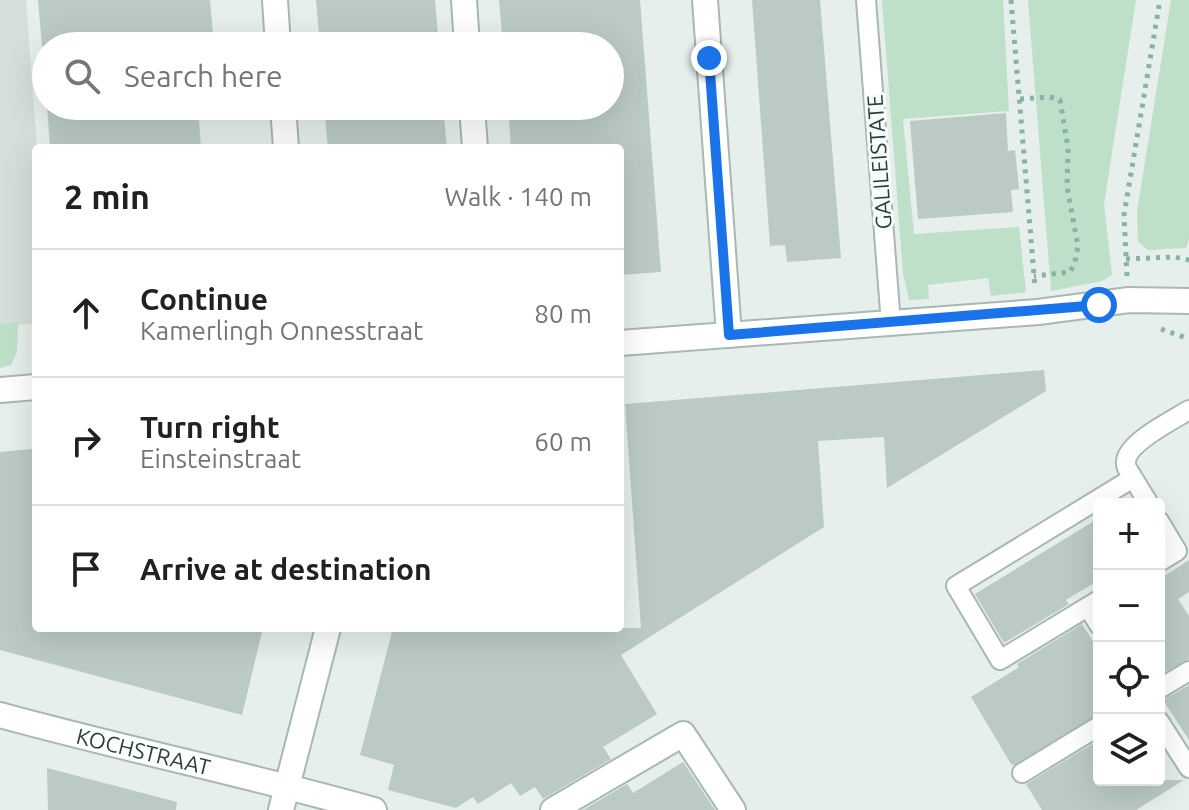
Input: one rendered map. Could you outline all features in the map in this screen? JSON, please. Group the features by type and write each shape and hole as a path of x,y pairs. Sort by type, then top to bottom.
{"street":[{"path":"275,0 277,32"},
{"path":"464,0 466,32"},
{"path":"705,0 729,335"},
{"path":"284,120 286,144"},
{"path":"473,120 475,144"},
{"path":"624,343 1038,312 1129,300 1189,300"},
{"path":"0,390 32,387"},
{"path":"281,810 327,632"},
{"name":"KOCHSTRAAT","path":"0,715 374,810"},
{"path":"553,810 683,734 733,810"}],"lane":[{"name":"GALILEISTATE","path":"866,0 891,324"},
{"path":"1145,498 1127,468 1126,459 1132,447 1189,410"},
{"path":"1093,604 1000,660 956,586 1133,478"},
{"path":"1165,531 1177,551 1165,558"},
{"path":"1165,685 1189,671"},
{"path":"1022,773 1093,730"},
{"path":"1165,730 1189,768"}],"path":[{"path":"1011,0 1038,312"},
{"path":"1160,0 1124,215 1126,259 1174,257 1189,260"},
{"path":"1020,99 1050,97 1060,100 1068,148 1067,187 1078,246 1070,272 1034,276"}],"shaded area":[{"path":"0,0 26,0 32,120 35,120 37,144 32,144 32,324 0,326"}],"green space":[{"path":"882,0 1003,0 1009,111 903,119 914,234 1019,227 1026,292 991,296 988,278 928,285 929,299 909,300 903,273"},
{"path":"1028,0 1136,0 1104,204 1112,275 1102,281 1051,291"},
{"path":"1171,0 1189,0 1189,239 1186,248 1148,250 1138,242 1137,211"},
{"path":"18,322 17,352 11,365 0,368 0,324"}],"building":[{"path":"38,0 210,0 213,32 41,32"},
{"path":"316,0 435,0 438,32 319,32"},
{"path":"499,0 640,0 661,272 624,275 624,144 511,144 509,120 624,120 624,32 502,32"},
{"path":"752,0 820,0 841,258 787,262 785,245 770,246"},
{"path":"1006,113 1008,151 1015,150 1019,189 1011,190 1013,212 918,219 910,121"},
{"path":"48,120 199,120 201,144 50,144"},
{"path":"325,120 444,120 447,144 328,144"},
{"path":"1044,370 1046,391 887,488 884,437 818,441 824,527 621,655 657,714 603,747 611,759 543,799 535,787 520,796 511,783 478,804 473,797 456,808 388,790 394,765 360,755 392,632 624,632 624,628 641,628 625,404"},
{"path":"32,449 32,632 262,632 242,715 0,650 0,452"},
{"path":"1093,522 1093,584 1066,600 1069,604 1004,643 975,594"},
{"path":"1189,560 1189,592 1178,599 1189,616 1189,659 1165,672 1165,642 1165,575"},
{"path":"1082,624 1093,641 1093,718 1014,765 971,697 1019,667 1017,664"},
{"path":"1189,685 1189,740 1165,703 1165,699"},
{"path":"1093,744 1093,786 1165,786 1165,780 1184,780 1136,810 1042,810 1026,784"},
{"path":"683,762 715,810 583,810 627,784 633,793"},
{"path":"47,768 177,802 176,810 48,810"}],"route":[{"path":"709,58 729,335 1099,305"}]}
